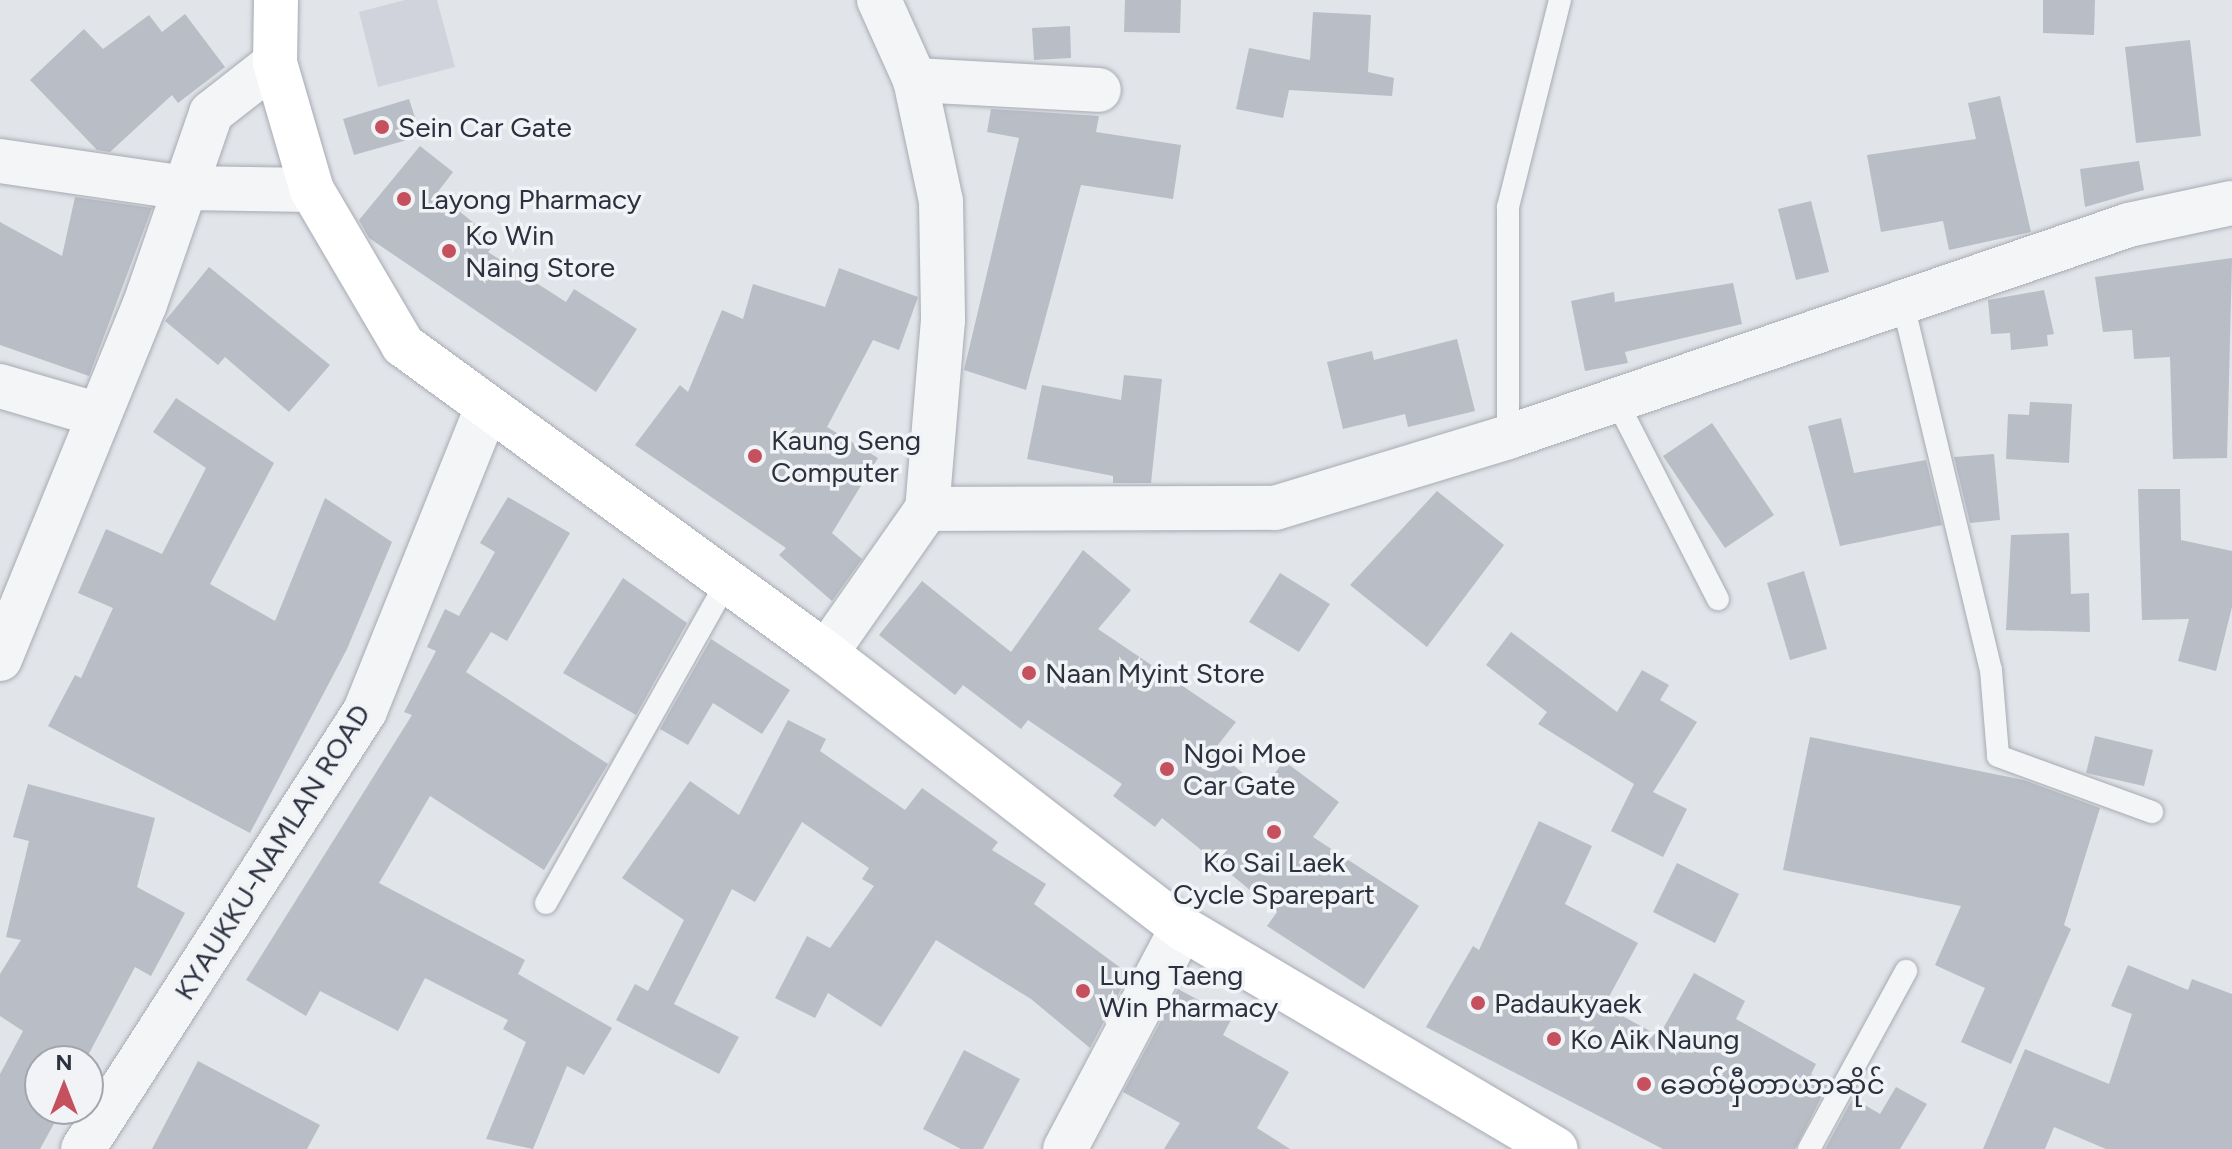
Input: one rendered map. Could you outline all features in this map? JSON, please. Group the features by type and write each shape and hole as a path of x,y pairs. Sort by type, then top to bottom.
{"highway":[{"path":"276,0 275,63 312,190 403,345 826,653 1182,928 1555,1149"}],"street":[{"path":"826,653 927,509 943,320 941,201 915,80 879,0"},
{"path":"0,659 185,188 211,113 275,63"},
{"path":"915,80 1099,90"},
{"path":"0,161 185,188 312,190"},
{"path":"927,509 1275,508 1508,437 2129,225 2232,203"},
{"path":"0,386 96,414"},
{"name":"KYAUKKU-NAMLAN ROAD","path":"83,1149 365,711 487,408"},
{"path":"1065,1149 1182,928"}],"lane":[{"path":"1508,437 1508,207 1560,0"},
{"path":"1903,304 1991,670 1998,756 2152,812"},
{"path":"1615,398 1718,599"},
{"path":"546,903 726,583"},
{"path":"1809,1149 1906,971"}],"shaded area":[{"path":"405,0 437,0 455,67 378,87 359,12"}],"building":[{"path":"1125,0 1181,0 1180,33 1124,32"},
{"path":"2043,0 2095,0 2094,35 2043,33"},
{"path":"1313,12 1371,15 1368,72 1394,78 1392,96 1289,90 1283,118 1236,109 1249,48 1310,60"},
{"path":"185,14 225,67 178,103 172,95 110,152 97,150 30,80 84,29 103,49 149,15 162,32"},
{"path":"1070,26 1071,58 1034,60 1032,28"},
{"path":"2190,40 2201,136 2136,143 2125,47"},
{"path":"2000,96 2031,232 1949,250 1943,221 1881,232 1867,155 1976,139 1968,103"},
{"name":"Sein Car Gate","path":"409,99 421,136 354,155 343,119"},
{"path":"991,109 1099,116 1096,132 1181,145 1173,199 1081,185 1026,390 964,370 1019,138 987,132"},
{"path":"420,146 453,172 437,193 497,242 488,252 566,302 574,289 637,329 596,392 369,238 359,220"},
{"path":"2139,161 2144,190 2085,207 2080,169"},
{"path":"75,197 152,208 89,376 0,345 0,222 62,256"},
{"path":"1811,201 1829,272 1796,280 1778,209"},
{"path":"2232,258 2227,458 2173,459 2170,357 2134,359 2132,330 2103,332 2095,277"},
{"path":"209,267 330,365 289,412 225,357 218,365 165,321"},
{"path":"839,268 918,297 899,350 873,340 827,427 878,458 832,533 862,559 832,601 779,555 786,548 635,445 680,385 688,392 722,310 743,319 753,284 825,307"},
{"path":"1733,283 1742,324 1625,352 1628,363 1585,371 1571,301 1614,292 1615,302"},
{"path":"2044,290 2054,334 2047,335 2048,346 2011,350 2010,333 1991,334 1988,300"},
{"path":"1457,339 1475,411 1408,427 1405,414 1343,429 1327,362 1372,351 1374,360"},
{"path":"1124,375 1162,379 1151,483 1113,483 1113,476 1027,459 1042,385 1121,400"},
{"path":"176,398 274,463 210,584 275,621 325,498 392,542 347,649 250,833 48,726 75,675 81,678 113,608 78,593 106,529 162,554 206,468 153,432"},
{"path":"2030,402 2072,404 2069,463 2006,459 2008,414 2029,415"},
{"path":"1841,418 1854,473 1926,460 1942,525 1840,546 1808,426"},
{"path":"1712,423 1774,515 1725,548 1663,456"},
{"path":"1994,454 2000,520 1970,523 1954,457"},
{"path":"2138,489 2180,489 2181,540 2232,551 2232,607 2216,671 2178,661 2189,619 2142,620"},
{"path":"1437,491 1504,545 1427,647 1350,585"},
{"path":"508,497 570,533 507,641 491,632 466,672 608,764 544,870 430,796 379,883 525,960 518,974 612,1028 584,1075 567,1066 533,1149 486,1139 526,1042 503,1029 508,1020 425,978 398,1031 320,991 306,1016 246,980 412,715 404,712 436,651 427,647 445,609 459,616 495,552 480,543"},
{"path":"2069,533 2071,594 2089,593 2090,632 2006,630 2011,535"},
{"path":"1083,550 1131,590 1098,629 1236,722 1214,750 1263,789 1284,761 1339,802 1313,837 1419,906 1364,989 1267,926 1277,912 1162,818 1155,827 1113,796 1122,784 1028,720 1021,729 963,685 955,695 879,635 922,581 1011,652"},
{"path":"1804,571 1827,649 1790,660 1767,583"},
{"path":"1280,573 1330,604 1299,652 1249,622"},
{"path":"623,578 687,623 636,715 563,673"},
{"path":"1511,632 1617,712 1642,670 1669,685 1660,700 1697,722 1653,792 1687,809 1663,857 1611,831 1634,784 1538,724 1547,712 1486,665"},
{"path":"711,639 790,690 762,734 713,703 688,745 660,729"},
{"path":"788,720 826,739 820,751 905,810 922,788 998,842 992,850 1046,884 1034,904 1129,974 1090,1048 1031,999 936,940 881,1027 828,993 815,1018 775,998 807,936 830,948 874,886 862,879 869,868 802,822 755,902 732,889 674,1004 739,1037 719,1074 616,1020 635,984 648,991 684,920 622,878 690,781 739,815"},
{"path":"2095,736 2153,750 2144,786 2086,773"},
{"path":"1810,737 2024,780 2100,808 2064,925 2071,929 2011,1064 1961,1042 1985,988 1935,965 1961,906 1783,870"},
{"path":"28,784 155,818 137,887 185,913 151,976 135,967 94,1045 24,1045 24,1125 53,1125 40,1149 0,1149 0,1074 23,1031 0,1016 0,974 21,940 6,937 29,841 13,837"},
{"path":"1539,821 1592,846 1565,904 1638,943 1604,1006 1659,1036 1694,973 1745,1001 1736,1019 1816,1064 1811,1074 1828,1084 1795,1149 1663,1149 1426,1027 1473,946 1479,950"},
{"path":"1677,863 1739,894 1715,943 1653,912"},
{"path":"2128,965 2188,990 2192,979 2232,994 2232,1149 2106,1149 2054,1127 2045,1149 1983,1149 2025,1049 2109,1084 2132,1014 2111,1006"},
{"path":"1178,989 1232,1018 1223,1035 1289,1072 1257,1128 1290,1149 1164,1149 1180,1123 1123,1092"},
{"path":"964,1050 1020,1079 983,1149 961,1149 923,1129"},
{"path":"198,1061 320,1125 307,1149 152,1149"},
{"path":"1896,1087 1927,1104 1900,1149 1825,1149 1853,1098 1880,1114"}],"place":[{"name":"Sein Car Gate","path":"382,127"},
{"name":"Layong Pharmacy","path":"404,199"},
{"name":"Ko Win Naing Store","path":"449,251"},
{"name":"Kaung Seng Computer","path":"755,456"},
{"name":"Naan Myint Store","path":"1029,673"},
{"name":"Ngoi Moe Car Gate","path":"1167,769"},
{"name":"Ko Sai Laek Cycle Sparepart","path":"1274,832"},
{"name":"Lung Taeng Win Pharmacy","path":"1083,991"},
{"name":"Padaukyaek","path":"1478,1003"},
{"name":"Ko Aik Naung","path":"1554,1039"},
{"name":"ခေတ်မှီတာယာဆိုင်","path":"1644,1084"}]}
